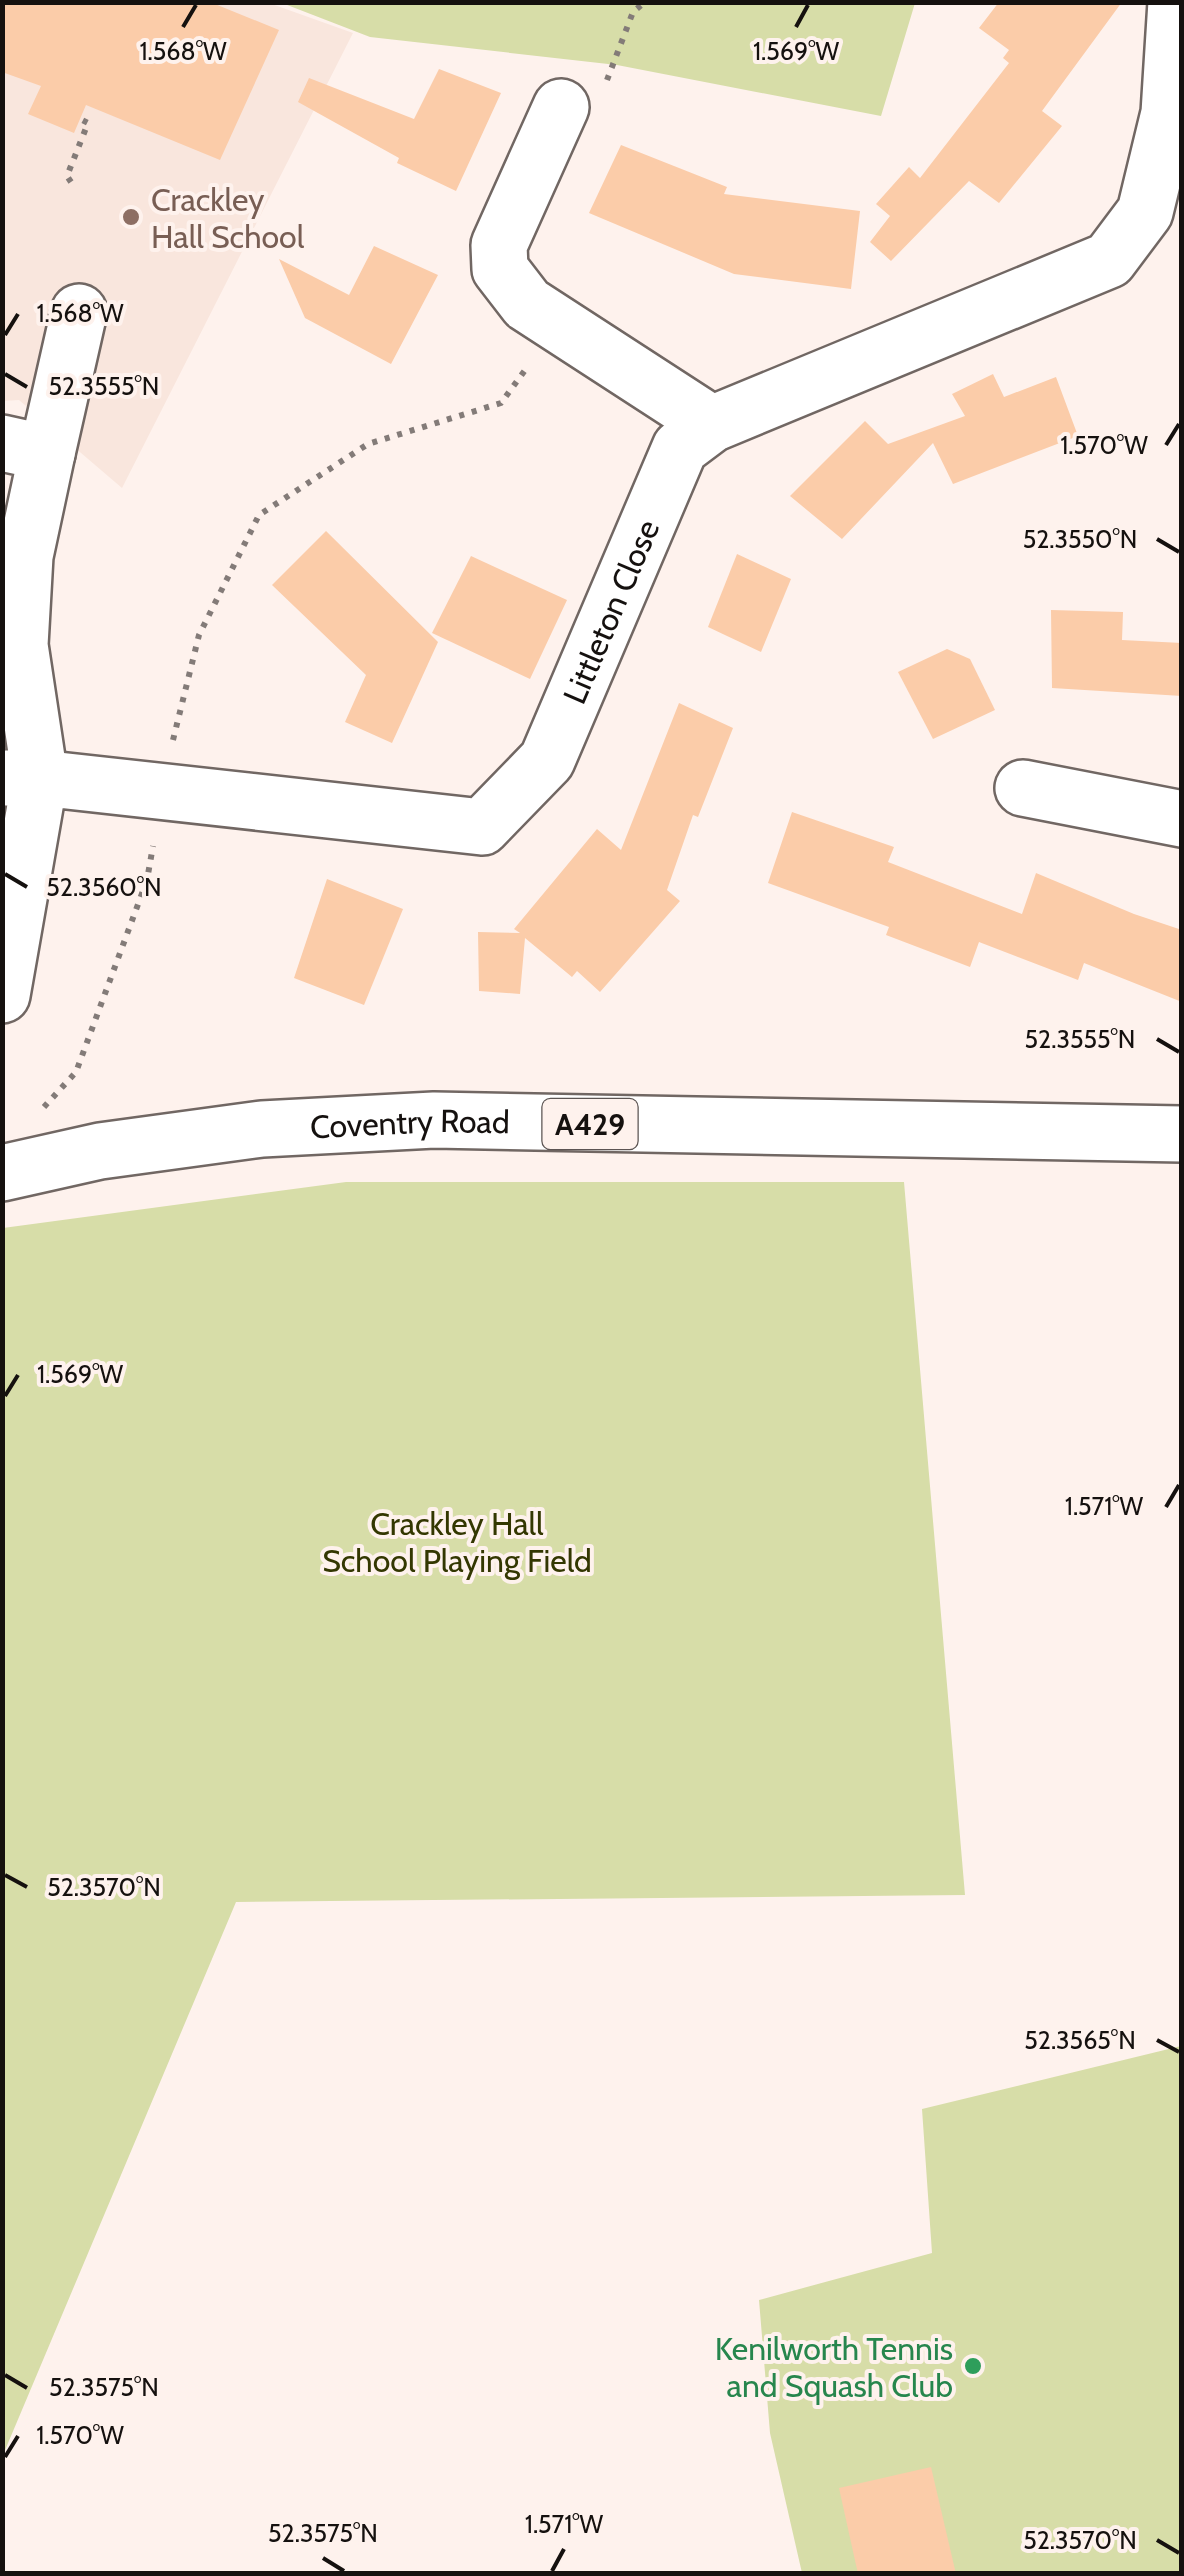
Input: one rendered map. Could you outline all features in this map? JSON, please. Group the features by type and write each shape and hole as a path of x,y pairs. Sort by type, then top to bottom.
{"street":[{"name":"Littleton Close","path":"21,778 161,790 482,828 547,760 680,448 712,424 1109,260 1145,212 1169,112 1176,2"},
{"path":"584,94 499,245 500,269 526,304 712,424"},
{"path":"2,995 21,778 24,448 79,312"},
{"path":"1023,788 1182,819"},
{"name":"Coventry Road","path":"2,1173 100,1151 262,1129 434,1120 1182,1134"}],"path":[{"path":"584,94 632,12 645,2"},
{"path":"71,182 67,176 88,123 80,119"},
{"path":"39,1112 76,1072 147,880 161,790 199,635 258,514 368,444 502,403 558,324"}],"shaded area":[{"name":"Crackley Hall School","path":"3,3 269,3 353,33 122,488 19,400 3,401"}],"green space":[{"path":"915,2 881,116 617,65 370,37 282,3"},
{"name":"Crackley Hall School Playing Field","path":"346,1182 904,1182 965,1895 236,1902 3,2455 3,1228"},
{"name":"Kenilworth Tennis and Squash Club","path":"1181,2046 1181,2573 802,2573 770,2433 759,2300 932,2253 922,2109"}],"building":[{"name":"Crackley Hall School","path":"2,2 210,2 279,30 220,160 86,105 74,133 28,114 41,86 2,72"},
{"path":"999,2 1122,2 1042,111 1062,126 999,203 969,181 891,261 870,242 890,216 876,204 909,167 920,178 1009,63 1003,58 1009,50 979,28"},
{"path":"439,69 501,93 456,191 397,163 399,158 298,102 309,78 414,119"},
{"path":"621,145 727,187 724,194 860,211 851,289 734,274 589,213"},
{"path":"374,246 438,275 391,364 305,318 279,259 349,295"},
{"path":"993,374 1004,397 1056,377 1078,436 953,484 933,443 842,539 790,496 865,421 888,444 965,416 952,394"},
{"path":"326,531 438,642 392,743 345,722 366,675 272,585"},
{"path":"737,554 791,579 761,652 708,627"},
{"path":"471,556 567,600 530,679 432,633"},
{"path":"1051,610 1123,612 1122,640 1182,643 1182,696 1052,688"},
{"path":"947,649 970,659 995,710 933,739 898,672"},
{"path":"679,703 733,728 698,817 693,815 667,890 680,901 600,992 577,971 572,977 525,938 520,994 479,991 478,932 520,933 514,929 597,829 621,850"},
{"path":"792,812 894,847 888,862 1022,914 1036,873 1182,930 1182,1002 1084,963 1078,980 979,942 970,967 886,935 889,927 768,883"},
{"path":"327,879 403,909 364,1005 294,978"},
{"path":"931,2467 956,2574 858,2574 839,2488"}],"place":[{"name":"Crackley Hall School","path":"131,217"},
{"name":"Kenilworth Tennis and Squash Club","path":"973,2366"}]}
